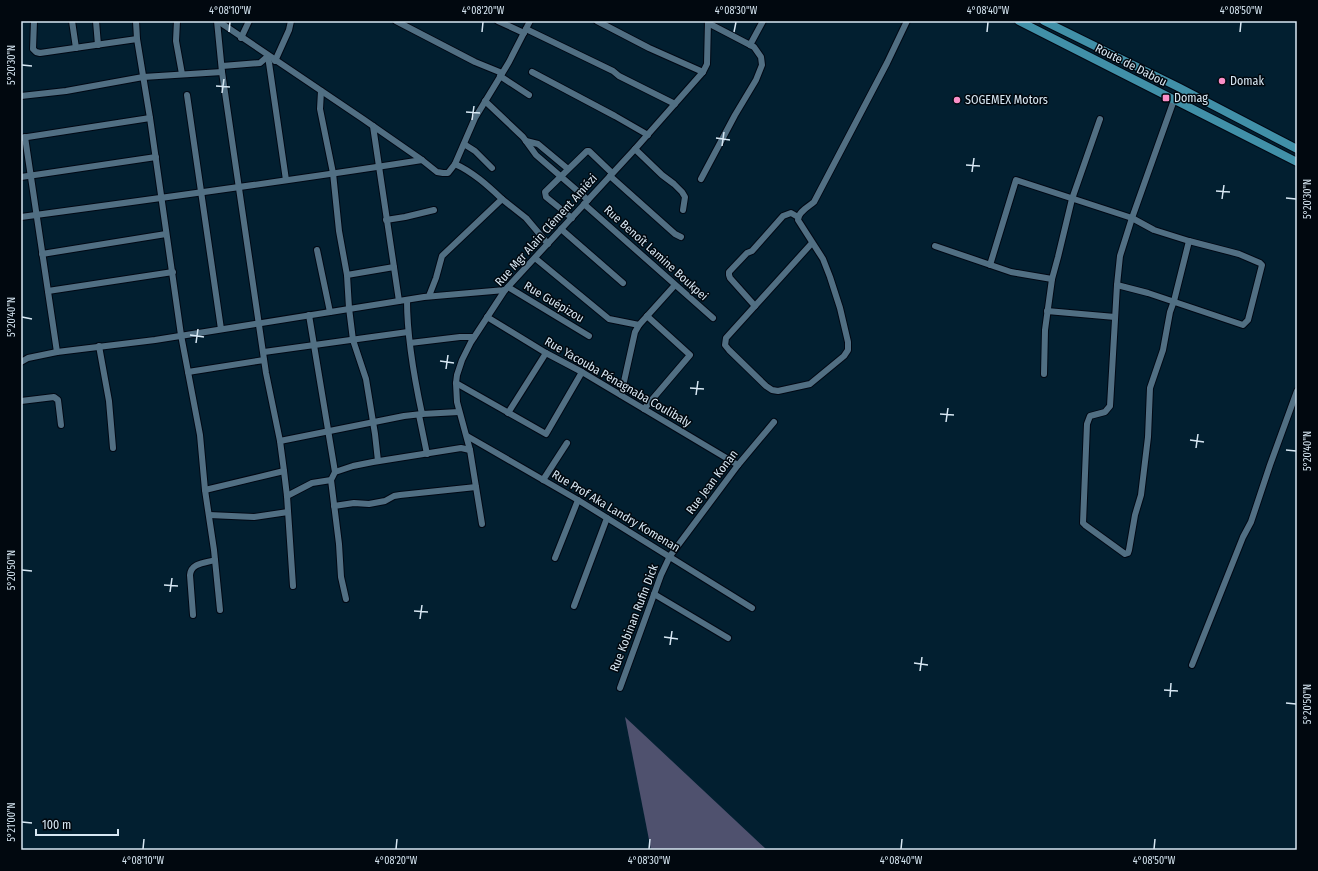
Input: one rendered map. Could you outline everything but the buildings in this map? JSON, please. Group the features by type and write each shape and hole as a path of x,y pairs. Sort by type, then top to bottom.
{"main road":[{"name":"Route de Dabou","path":"1019,21 1297,162"},
{"path":"1044,21 1178,87 1297,150"}],"street":[{"path":"34,21 33,49 40,53 137,39"},
{"path":"72,21 76,48"},
{"path":"96,21 98,45"},
{"path":"136,21 137,39 162,197 181,335 200,435 205,490 215,560 220,610"},
{"path":"177,21 176,41 182,74"},
{"path":"217,21 373,126 422,160 436,172 443,174 448,173 455,164 475,118 509,62 530,21"},
{"path":"217,21 222,69 264,360 280,441 287,496 293,586"},
{"path":"241,38 249,21"},
{"path":"275,60 289,30 291,21"},
{"path":"396,21 501,74 529,95"},
{"path":"498,21 525,31 613,72 675,104"},
{"path":"597,21 649,48 703,72"},
{"path":"750,45 763,21"},
{"path":"798,217 799,214 814,202 887,63 907,21"},
{"path":"701,179 735,115 756,80 762,65 761,57 758,51 708,22"},
{"name":"Rue Mgr Alain Clément Amiézi","path":"482,524 470,450 457,402 456,383 462,360 474,337 506,288 648,135 703,72 707,64 708,22"},
{"path":"21,96 66,92 143,77 182,74 260,63 268,56"},
{"path":"268,56 286,180"},
{"path":"532,72 648,135"},
{"path":"321,91 320,109 333,173 338,231 346,275 353,340 366,379 378,461"},
{"path":"186,95 221,329"},
{"path":"1174,100 1120,256 1110,406 1105,412 1090,416 1088,419 1083,520 1085,525 1125,554 1128,553 1129,550 1135,515 1141,496 1148,437 1150,388 1163,350 1170,312 1188,242"},
{"name":"Rue Benoît Lamine Boukpei","path":"485,101 524,137 536,155 561,176 586,202 712,318"},
{"path":"58,352 42,254 32,175 23,138 150,118"},
{"path":"1044,374 1045,330 1052,278 1072,199 1100,120"},
{"path":"373,126 399,301"},
{"path":"526,141 538,144 568,169"},
{"path":"464,144 475,151 492,168"},
{"path":"635,149 682,192 684,197 683,210"},
{"path":"572,218 546,197 545,192 584,153 589,151 611,174 675,234 681,237"},
{"path":"21,177 156,157"},
{"path":"21,217 162,197 240,188 422,160"},
{"path":"455,164 463,167 477,177 526,218 548,244"},
{"path":"990,265 1016,180 1132,218 1154,230 1188,242 1239,254 1262,265 1248,320 1244,325 1174,301 1117,285"},
{"path":"429,296 442,256 502,199"},
{"path":"386,220 434,210"},
{"path":"755,306 730,278 729,272 752,251 783,216 791,213 798,217 798,220 823,259 836,292 849,346 847,353 810,384 778,391 772,390 725,345 726,338 755,306 812,243"},
{"path":"561,229 623,283"},
{"path":"42,254 166,234"},
{"path":"935,246 1011,272 1052,278"},
{"path":"316,250 330,312"},
{"path":"535,258 609,319 639,325"},
{"path":"346,275 394,267"},
{"path":"48,291 173,272"},
{"path":"621,395 635,332 639,325 675,285"},
{"path":"21,362 28,358 58,352 221,329 429,296 506,288"},
{"name":"Rue Guépizou","path":"506,288 590,336"},
{"path":"407,300 408,332 427,454"},
{"path":"1048,311 1115,317"},
{"path":"309,315 327,432 335,472 331,480 339,544 341,577 346,599"},
{"path":"644,409 690,355 647,316"},
{"name":"Rue Yacouba Pénagnaba Coulibaly","path":"487,317 546,354 582,372 738,465"},
{"path":"264,352 408,332"},
{"path":"410,344 474,337"},
{"path":"99,346 109,401 112,448"},
{"path":"508,413 546,354"},
{"path":"188,372 264,360"},
{"path":"456,383 546,434 582,372"},
{"path":"1192,665 1243,537 1251,522 1272,458 1297,391"},
{"path":"21,401 54,397 58,400 61,425"},
{"path":"280,441 404,416 459,412"},
{"name":"Rue Jean Konan","path":"670,556 738,465 774,422"},
{"name":"Rue Prof Aka Landry Komenan","path":"467,436 578,500 752,608"},
{"path":"543,480 568,443"},
{"path":"335,472 353,466 378,461 461,448 470,450"},
{"path":"205,490 284,471"},
{"path":"287,496 316,482 331,480"},
{"path":"334,506 354,503 369,504 385,501 394,496 400,495 476,487"},
{"path":"555,558 578,500"},
{"path":"209,515 254,517 288,512"},
{"path":"574,606 607,518"},
{"name":"Rue Kobinan Rufin Dick","path":"620,688 661,575 670,556"},
{"path":"193,615 190,575 191,570 193,566 215,560"},
{"path":"654,594 728,638"}],"shaded area":[{"path":"625,717 767,850 651,850"}],"place":[{"name":"Domak","path":"1222,81"},
{"name":"Domag","path":"1166,98"},
{"name":"SOGEMEX Motors","path":"957,100"}]}
